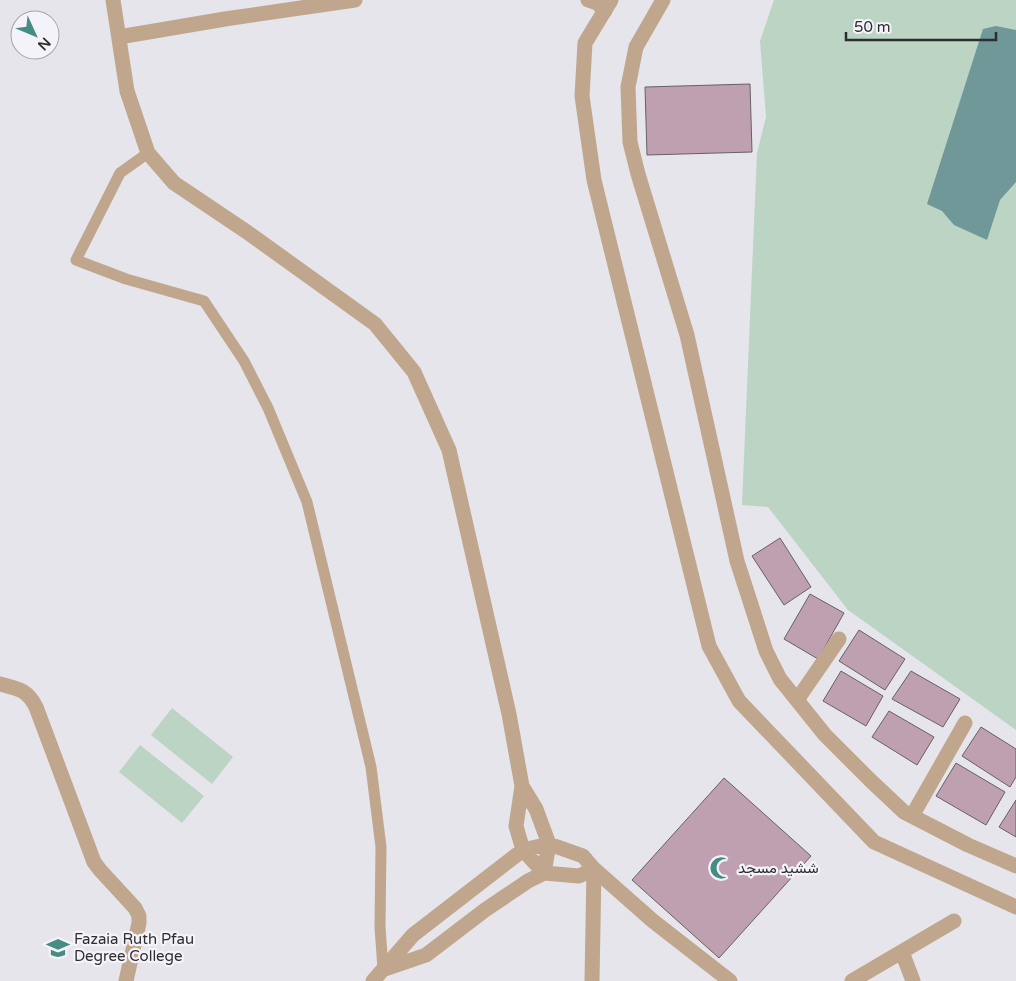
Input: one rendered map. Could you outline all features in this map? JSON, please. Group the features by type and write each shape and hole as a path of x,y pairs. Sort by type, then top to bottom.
{"street":[{"path":"113,0 127,91 148,153 174,183 247,232 376,324 414,372 450,450 509,714 522,786 516,826 523,850 544,873"},
{"path":"119,37 355,0"},
{"path":"588,0 608,5 585,43 582,96 594,180 709,646 740,702 874,842 1016,907"},
{"path":"663,0 636,47 628,87 630,142 687,334 737,561 766,651 780,679 825,735 904,812 968,845 1016,866"},
{"path":"797,700 839,639"},
{"path":"0,684 18,689 32,699 94,862 135,908 139,916 126,981"},
{"path":"912,816 965,723"},
{"path":"522,786 536,809 549,844 544,873"},
{"path":"378,975 413,935 523,850 549,844 583,856 594,869 653,921 730,981"},
{"path":"378,975 426,955 485,910 528,881 544,873 579,876 594,869"},
{"path":"592,981 594,869"},
{"path":"852,981 954,921"},
{"path":"902,952 912,981"}],"lane":[{"path":"148,153 120,173 76,260 126,279 204,301 244,361 268,408 307,502 371,766 381,847 378,975"}],"green space":[{"path":"774,0 1016,0 1016,730 848,610 768,507 742,505 757,153 766,117 760,41"},
{"path":"172,708 233,757 212,784 151,735"},
{"path":"140,745 204,796 182,823 119,772"}],"water":[{"path":"996,26 1016,30 1016,182 1000,200 987,240 954,225 942,211 927,204 983,29"}],"building":[{"path":"750,84 752,152 647,155 645,87"},
{"path":"780,538 811,587 784,605 752,556"},
{"path":"810,594 844,613 818,659 784,639"},
{"path":"859,630 905,659 885,690 839,661"},
{"path":"841,671 883,696 866,726 823,701"},
{"path":"911,671 960,699 943,727 892,699"},
{"path":"889,711 934,737 917,765 872,737"},
{"path":"981,727 1016,749 1016,777 1010,787 962,756"},
{"path":"956,763 1005,792 986,825 936,796"},
{"name":"ششید مسجد","path":"724,778 811,856 719,958 632,880"},
{"path":"1016,800 1016,837 999,827"}],"place":[{"name":"ششید مسجد","path":"721,868"},
{"name":"Fazaia Ruth Pfau Degree College","path":"58,948"}]}
